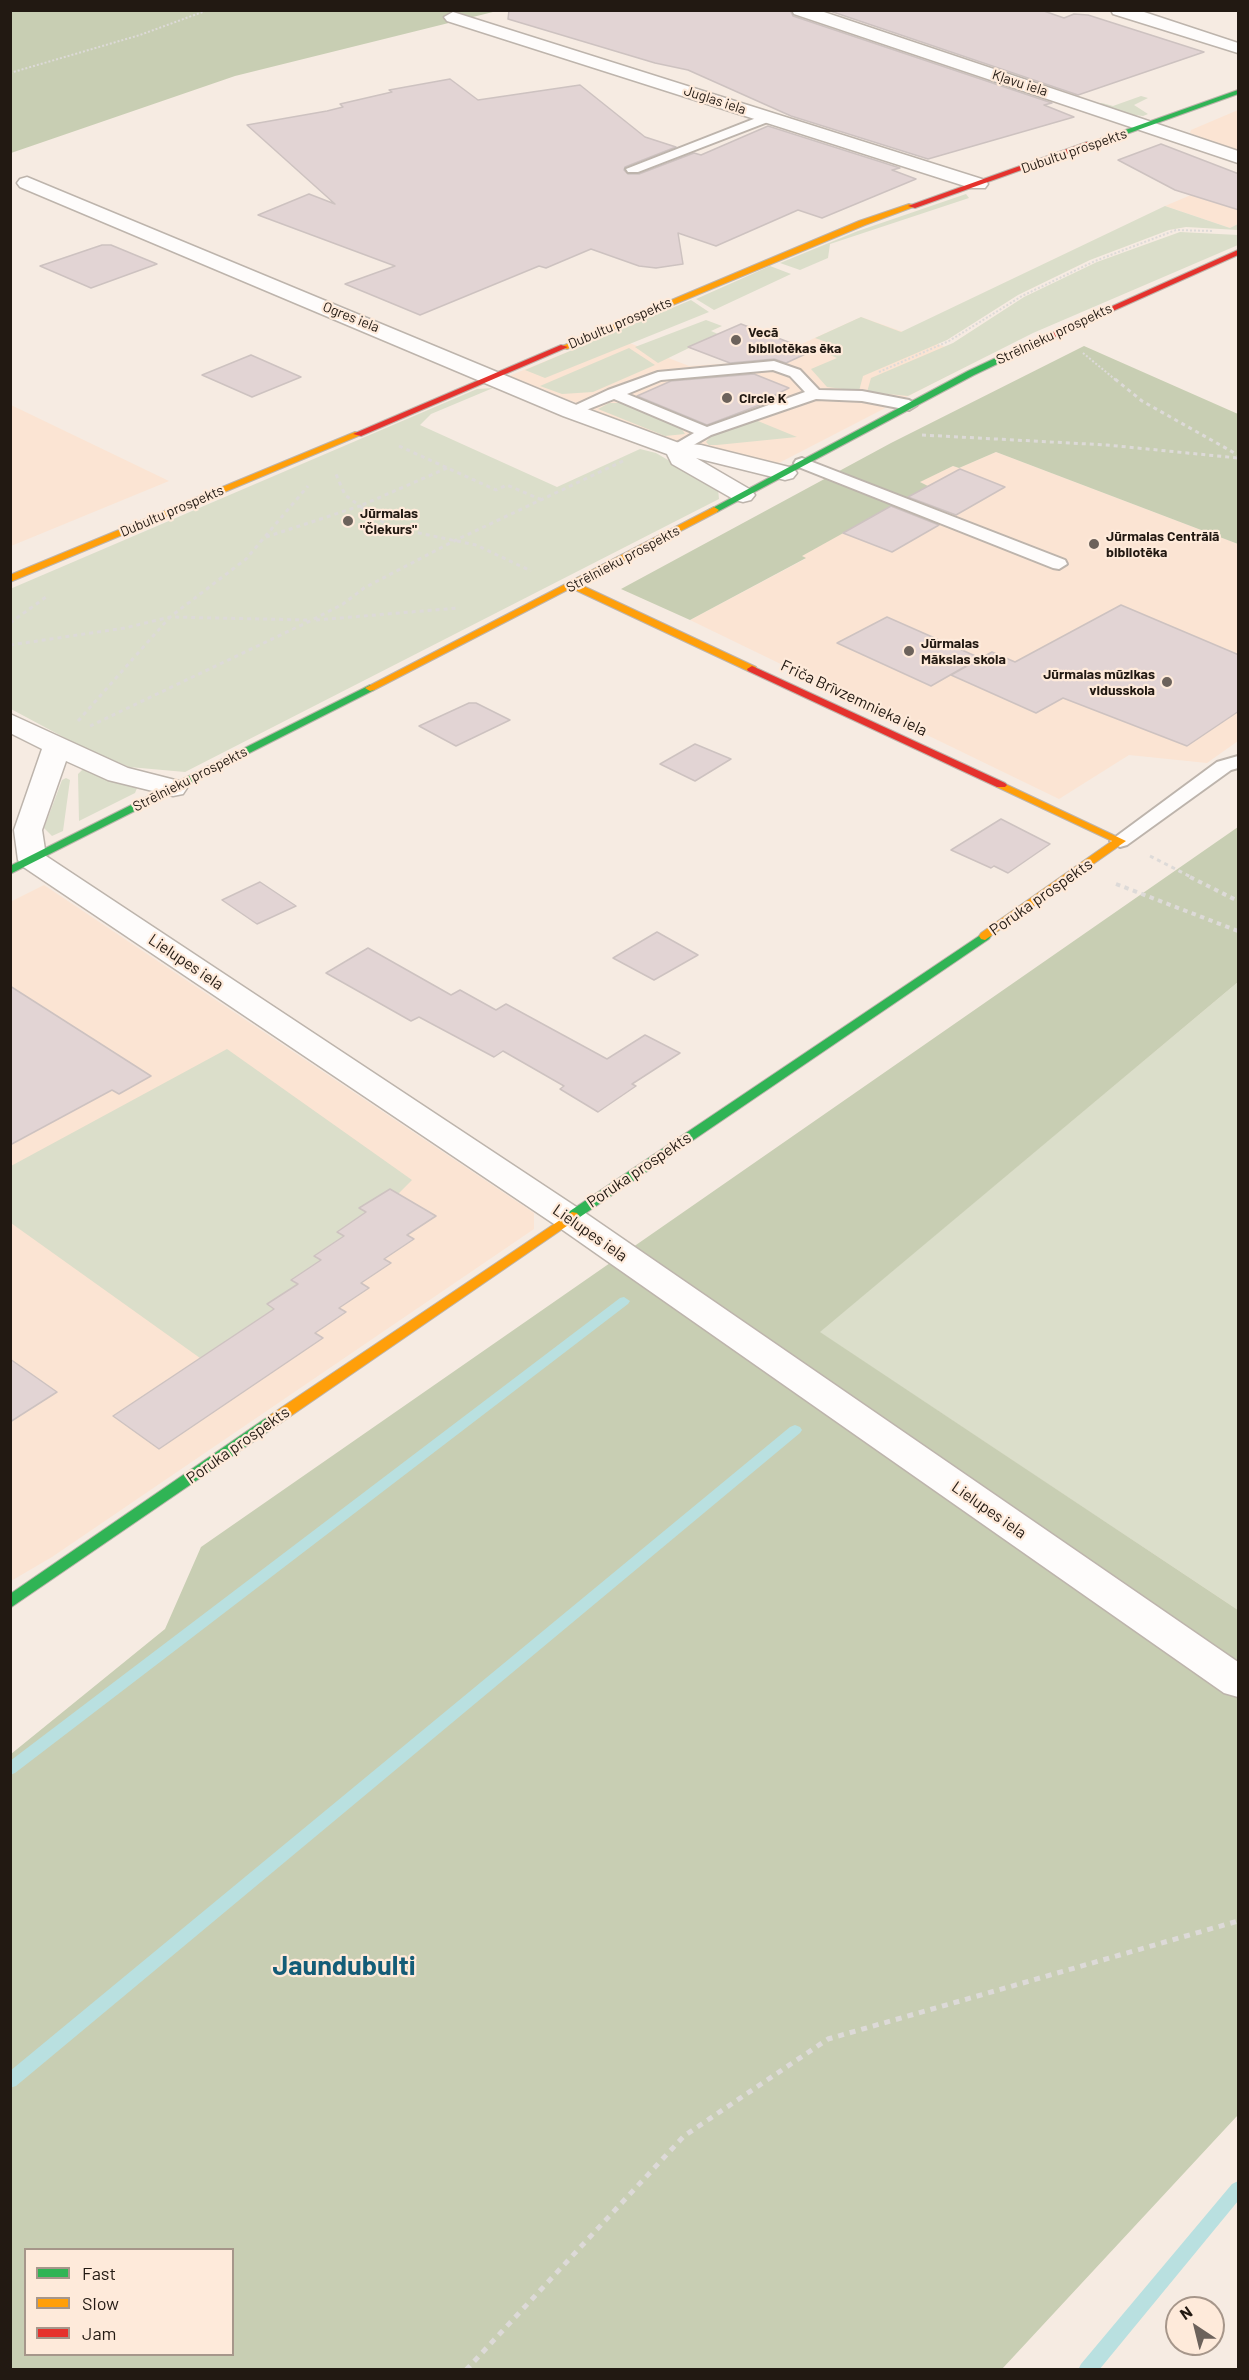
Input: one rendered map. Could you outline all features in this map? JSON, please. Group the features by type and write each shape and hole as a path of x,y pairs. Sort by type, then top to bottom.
{"main road":[{"name":"Dubultu prospekts","path":"10,579 862,223 1148,126 1239,92"},
{"name":"Strēlnieku prospekts","path":"22,866 570,587 909,405 1070,326 1239,252"},
{"name":"Friča Brīvzemnieka iela","path":"570,587 1120,841"},
{"name":"Poruka prospekts","path":"10,1602 569,1218 1081,871 1120,841"}],"street":[{"name":"Kļavu iela","path":"800,10 1239,158"},
{"path":"1119,10 1239,48"},
{"name":"Juglas iela","path":"453,17 978,184"},
{"name":"Ogres iela","path":"27,183 474,368 490,377 572,411 672,448 794,468"},
{"name":"Ogres iela","path":"672,448 680,459 743,495"},
{"path":"10,722 118,774 173,788"},
{"path":"22,866 28,830 54,760 56,746"},
{"name":"Lielupes iela","path":"22,866 569,1218 1236,1677"}],"lane":[{"path":"633,169 769,117"},
{"path":"572,411 658,376 774,365 795,373 808,396"},
{"path":"730,369 746,376"},
{"path":"783,391 808,396 861,396 909,405"},
{"path":"614,393 706,432"},
{"path":"672,448 706,432 808,396"},
{"path":"794,468 1059,564"},
{"name":"Poruka prospekts","path":"1120,841 1214,772 1239,762"}],"path":[{"path":"10,73 140,35 208,10"},
{"path":"861,396 867,377 949,342 1022,296 1095,261 1176,230 1222,232"},
{"path":"1075,346 1142,401 1239,457"},
{"path":"914,435 1107,445 1239,457"},
{"path":"398,446 496,490 507,485 542,500"},
{"path":"56,746 147,697 312,620 343,604 364,588 452,542 633,456 672,448"},
{"path":"264,538 360,506 447,468"},
{"path":"335,471 345,495 390,528 452,542 476,544 570,587"},
{"path":"56,746 170,617 246,559 313,480"},
{"path":"10,645 125,628 170,617 312,620 462,608"},
{"path":"1120,841 1239,901"},
{"path":"1081,871 1239,931"},
{"path":"466,2370 684,2136 828,2039 1239,1921"}],"shaded area":[{"path":"1238,110 1238,151 1190,133 1191,130"},
{"path":"1238,175 1238,224 1230,228 1165,206"},
{"path":"861,317 980,359 777,464 763,464 661,437 509,376 609,335 689,366 764,361"},
{"path":"11,405 169,481 11,546"},
{"path":"996,452 1238,544 1238,741 1207,763 1129,755 1059,799 690,620 805,559 801,556 928,486 919,482 953,466 959,468"},
{"path":"44,885 534,1213 534,1229 52,1557 11,1581 10,902"}],"green space":[{"path":"10,11 497,11 235,76 11,153"},
{"path":"1141,96 1148,98 1134,105 1148,114 1143,116 1126,114 1096,104 1113,106"},
{"path":"966,194 969,198 830,244 828,258 800,270 780,263 858,231"},
{"path":"1165,206 1230,228 1238,224 1238,230 1186,227 1169,230 1090,260 1018,295 947,340 863,376 859,391 827,387 811,369 837,358 817,349 829,343 815,338 861,317 901,332"},
{"path":"1180,232 1238,235 1238,245 1033,333 908,396 867,392 871,378 953,343 1024,297 1097,262"},
{"path":"770,266 791,274 714,310 696,299"},
{"path":"691,300 709,312 545,378 525,370"},
{"path":"706,320 722,326 711,331 718,334 658,363 635,347"},
{"path":"1084,346 1238,414 1238,544 996,452 959,468 953,466 920,482 928,486 802,556 806,558 690,620 621,589 891,443"},
{"path":"629,348 655,365 593,392 562,394 540,386"},
{"path":"493,388 431,414 420,425 557,487 640,449 656,453 718,489 719,499 185,772 129,767 80,746 11,709 10,589 477,389"},
{"path":"609,403 623,403 681,428 685,434 665,436 598,409"},
{"path":"753,419 797,437 717,445 709,445 706,442 711,436"},
{"path":"83,769 137,788 135,793 79,821 78,774"},
{"path":"66,778 70,780 63,831 52,836 44,828 62,780"},
{"path":"1238,827 1238,982 820,1332 1238,1610 1238,2115 1002,2369 11,2370 11,1754 165,1629 201,1547"},
{"path":"1238,982 1238,1610 819,1332"},
{"path":"227,1049 412,1180 398,1194 360,1208 366,1212 337,1232 344,1236 315,1255 321,1260 292,1280 298,1284 267,1304 274,1309 200,1358 11,1223 11,1166"}],"building":[{"path":"509,10 790,10 793,16 1052,103 1044,105 1074,117 928,159 791,116 688,70 655,63 508,19"},
{"path":"827,10 1041,10 1064,18 1074,14 1088,15 1204,52 1078,95"},
{"path":"450,79 478,100 580,85 645,137 676,147 625,167 624,170 628,174 639,174 694,153 701,155 768,126 900,168 892,170 916,179 822,218 798,210 716,246 678,233 683,264 656,268 639,266 591,249 546,268 539,266 420,315 345,284 395,266 258,215 309,194 335,204 247,125 327,111 343,107 340,104 392,92 389,90"},
{"path":"1161,144 1239,174 1239,210 1175,190 1118,160"},
{"path":"102,245 111,245 157,264 91,288 40,266"},
{"path":"741,324 812,351 786,363 774,359 730,363 688,347"},
{"path":"251,355 301,377 252,397 202,375"},
{"path":"754,374 789,388 775,395 781,397 707,425 637,396 671,381"},
{"path":"960,469 1005,487 956,515 908,497"},
{"path":"891,506 939,525 892,552 843,533"},
{"name":"Jūrmalas mūzikas vidusskola","path":"1121,605 1239,655 1239,711 1187,746 1063,698 1036,713 951,675 992,652 1015,662"},
{"name":"Jūrmalas Mākslas skola","path":"887,617 980,658 931,686 837,643"},
{"path":"469,703 476,703 510,720 456,746 419,726"},
{"path":"695,744 731,759 695,781 660,764"},
{"path":"1001,819 1050,844 1008,873 951,850"},
{"path":"260,882 296,906 257,924 222,900"},
{"path":"657,932 698,955 654,980 613,958"},
{"path":"368,948 451,995 460,990 496,1010 506,1004 607,1059 645,1035 680,1053 632,1084 636,1086 598,1112 560,1089 564,1086 503,1051 494,1057 419,1017 411,1021 326,973"},
{"path":"10,986 151,1076 119,1094 112,1090 10,1145"},
{"path":"390,1189 436,1216 407,1235 414,1239 384,1259 391,1263 361,1283 369,1288 339,1308 346,1312 315,1333 323,1338 159,1449 113,1416 274,1309 267,1304 298,1284 291,1280 321,1260 314,1256 344,1236 337,1232 366,1212 359,1208"},
{"path":"10,1359 57,1392 10,1422"}],"waterway":[{"path":"10,1769 624,1301"},
{"path":"10,2081 795,1430"},
{"path":"1087,2370 1238,2189"}],"traffic: fast":[{"path":"1090,144 1238,92"},
{"path":"714,510 971,373 1036,342"},
{"path":"10,871 370,688"},
{"path":"572,1216 985,936"},
{"path":"10,1602 274,1420"}],"traffic: slow":[{"path":"564,347 862,223 912,206"},
{"path":"10,579 358,434"},
{"path":"370,688 714,510"},
{"path":"573,585 752,669"},
{"path":"985,936 1120,841 1001,785"},
{"path":"274,1420 572,1216"}],"traffic: jam":[{"path":"912,206 1090,144"},
{"path":"1036,342 1238,252"},
{"path":"358,434 564,347"},
{"path":"752,669 1001,785"}],"place":[{"name":"Vecā bibliotēkas ēka","path":"736,340"},
{"name":"Circle K","path":"727,398"},
{"name":"Jūrmalas \"Čiekurs\"","path":"348,521"},
{"name":"Jūrmalas Centrālā bibliotēka","path":"1094,544"},
{"name":"Jūrmalas Mākslas skola","path":"909,651"},
{"name":"Jūrmalas mūzikas vidusskola","path":"1167,682"}],"district":[{"name":"Jaundubulti","path":"344,1966"}]}
